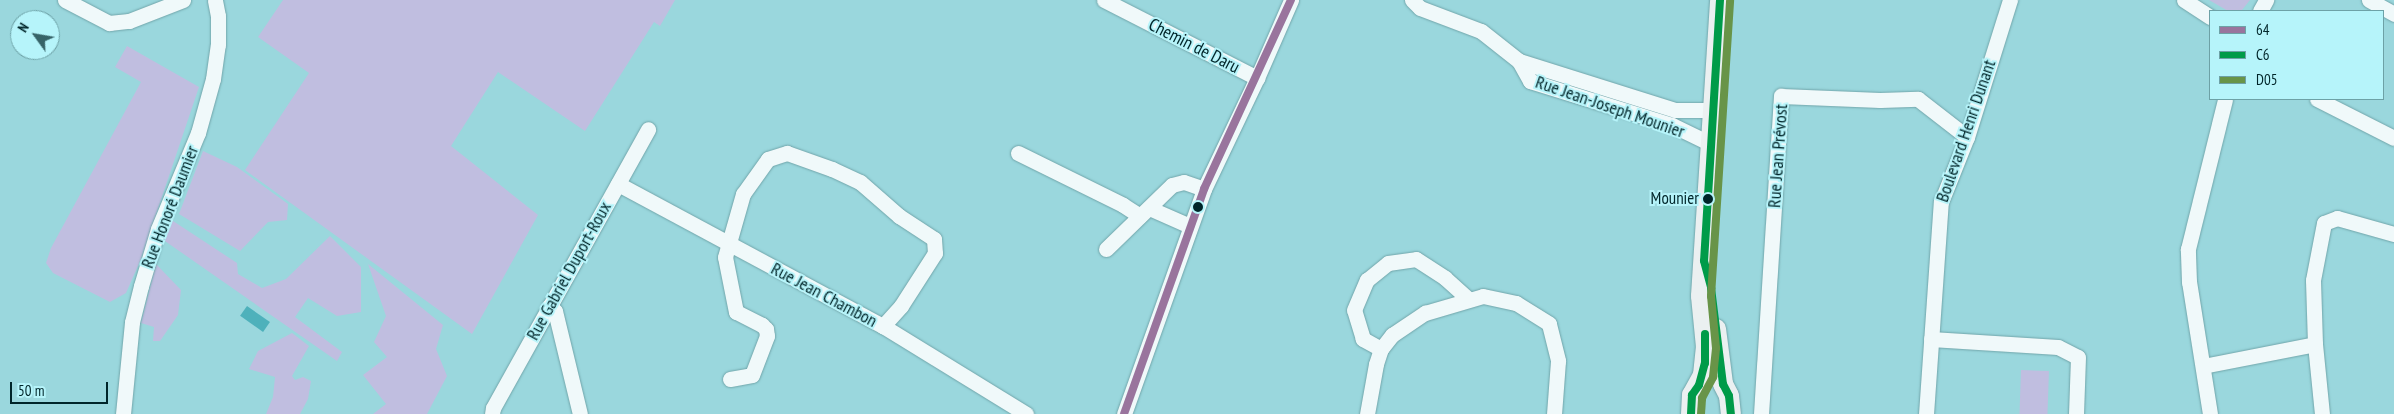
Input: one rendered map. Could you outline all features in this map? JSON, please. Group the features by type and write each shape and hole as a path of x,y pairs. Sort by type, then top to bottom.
{"main road":[{"path":"1691,414 1692,395 1699,385 1706,347 1701,296 1720,0"},
{"path":"1704,261 1711,288 1723,384 1729,396 1731,414"},
{"path":"1699,385 1712,382 1723,384"}],"street":[{"path":"65,0 109,23 129,21 183,0"},
{"name":"Rue Honoré Daumier","path":"123,414 132,322 141,286 158,229 198,134 213,79 218,45 218,16 215,0"},
{"name":"Chemin de Daru","path":"1104,0 1257,78"},
{"path":"1124,414 1204,189 1257,78 1291,0"},
{"name":"Rue Jean-Joseph Mounier","path":"1412,0 1420,8 1481,31 1519,60 1675,110 1713,110"},
{"name":"Boulevard Henri Dunant","path":"1926,414 1941,202 1967,137 2010,0"},
{"path":"2184,0 2209,16"},
{"path":"2368,0 2394,14"},
{"name":"Rue Jean-Joseph Mounier","path":"1519,60 1530,81 1672,125 1711,144"},
{"name":"Rue Jean Prévost","path":"1761,414 1781,96 1880,100 1918,99 1967,137"},
{"path":"2210,414 2189,282 2188,250 2225,100"},
{"path":"2319,100 2394,138"},
{"path":"1672,125 1675,110"},
{"name":"Rue Gabriel Duport-Roux","path":"492,414 493,408 648,129"},
{"path":"730,379 752,375 767,336 766,329 762,325 736,312 725,258 743,194 768,159 787,153 832,169 860,182 899,216 934,239 935,253 900,306 883,326"},
{"path":"1018,153 1123,205 1190,226"},
{"path":"1106,249 1172,185 1184,182 1204,189"},
{"name":"Rue Jean Chambon","path":"618,184 728,246 883,326 957,374 1026,414"},
{"path":"2322,414 2315,344 2313,280 2324,223 2337,218 2394,234"},
{"path":"1381,349 1363,339 1354,310 1367,280 1388,263 1416,259 1445,278 1468,299"},
{"path":"1367,414 1376,364 1381,349 1392,335 1425,313 1483,296 1516,303 1549,324 1558,361 1554,414"},
{"path":"550,306 554,311 580,414"},
{"path":"1930,339 2058,347 2078,357 2076,414"},
{"path":"2203,366 2315,344"},
{"path":"1731,414 1738,414"}],"shaded area":[{"path":"283,0 675,0 660,26 654,22 585,131 498,72 451,146 538,215 472,334 245,170 309,73 258,37"},
{"path":"2209,0 2250,0 2242,10 2226,10"},
{"path":"127,46 199,87 141,259 126,293 110,302 53,273 46,263 51,248 141,82 115,67"},
{"path":"203,151 237,167 288,204 287,220 268,222 240,251 179,214"},
{"path":"170,219 237,263 238,274 262,288 286,279 330,236 361,267 361,312 337,316 308,298 295,317 342,352 337,361 162,239"},
{"path":"156,264 181,290 178,315 160,341 153,341 154,327 141,323"},
{"path":"368,264 443,325 436,349 447,376 427,414 373,414 386,404 363,375 387,357 374,342 386,316"},
{"path":"247,306 270,322 263,332 240,316"},
{"path":"292,333 309,346 292,376 295,380 303,377 311,381 308,399 300,414 266,414 273,397 275,377 249,369 258,351"},
{"path":"2021,370 2049,371 2047,414 2019,414"}],"transit line":[{"name":"64","path":"1124,414 1204,189 1291,0"},
{"name":"C6","path":"1720,0 1704,261 1711,288 1723,384 1729,396 1731,414"},
{"name":"D05","path":"1701,414 1702,398 1713,377 1716,348 1711,296 1730,1"},
{"name":"C6","path":"1691,414 1692,395 1699,385 1705,363 1705,334"}],"place":[{"name":"Mounier","path":"1708,199"}]}
